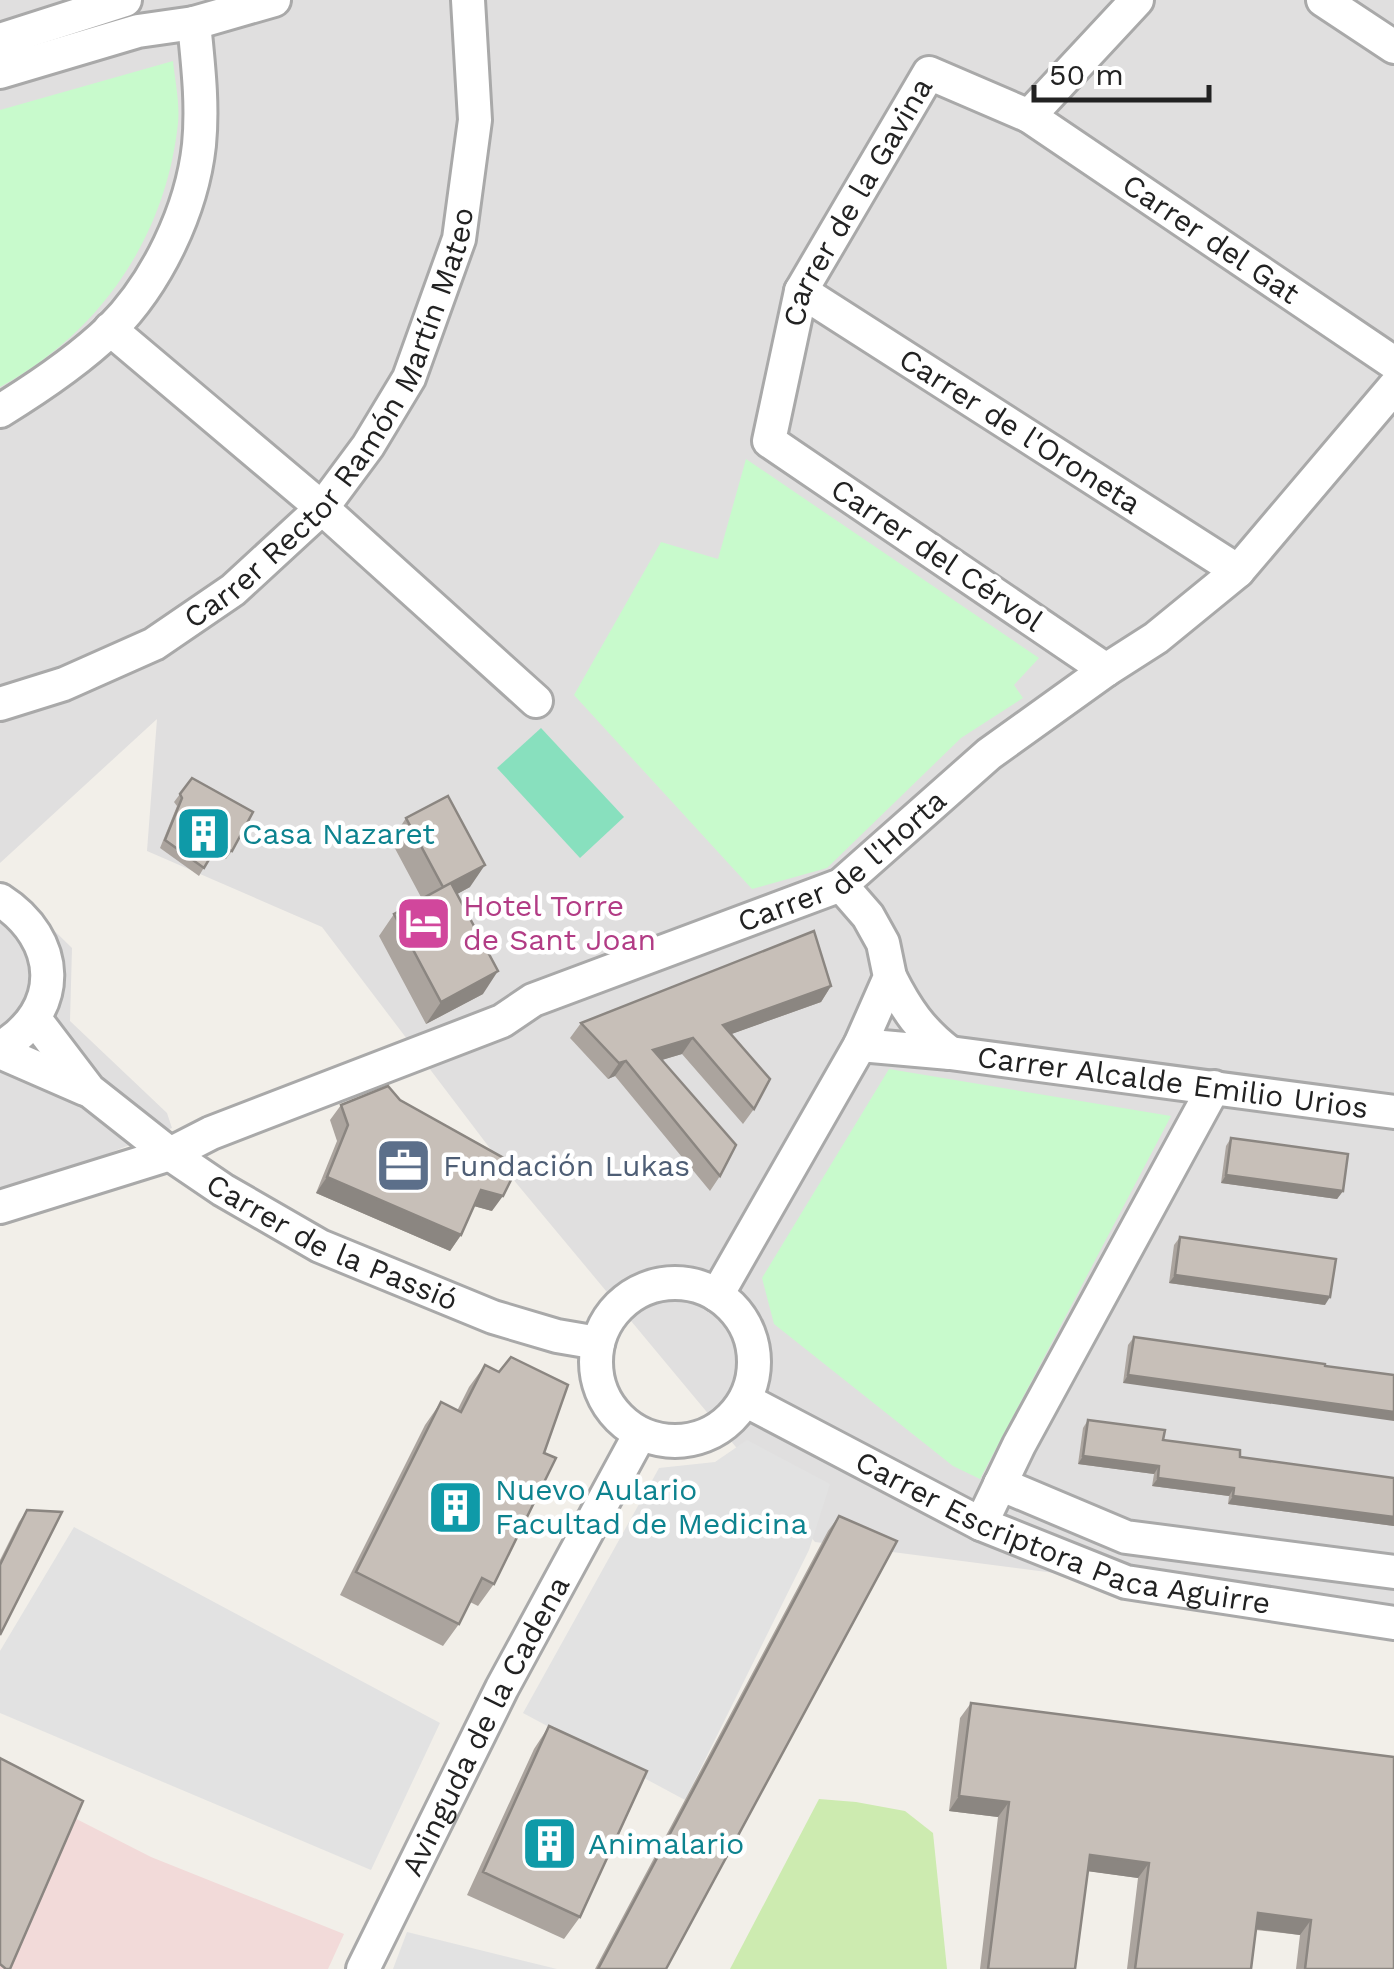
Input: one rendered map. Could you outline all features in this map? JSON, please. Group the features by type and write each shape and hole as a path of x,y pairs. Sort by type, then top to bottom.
{"street":[{"path":"0,40 124,0"},
{"path":"0,72 138,32 194,23 274,0"},
{"name":"Carrer Rector Ramón Martín Mateo","path":"0,704 64,684 154,644 232,590 322,508 368,446 409,378 454,257 475,120 468,0"},
{"path":"1029,116 1137,0"},
{"path":"1323,0 1394,47"},
{"path":"0,411 48,380 110,329 136,299 164,254 188,198 199,147 200,88 194,23"},
{"name":"Carrer de la Gavina","path":"769,441 801,291 929,73 1029,116"},
{"name":"Carrer del Gat","path":"1029,116 1394,363"},
{"name":"Carrer de l'Oroneta","path":"801,291 1238,571"},
{"path":"110,329 322,508 536,701"},
{"name":"Carrer de l'Horta","path":"0,1207 170,1154 211,1133 502,1021 533,1000 841,885 989,754 1156,638 1238,571 1394,387"},
{"name":"Carrer del Cérvol","path":"769,441 1106,670"},
{"name":"Carrer Alcalde Emilio Urios","path":"841,885 868,916 884,943 890,977 908,1012 925,1034 950,1053"},
{"path":"0,900 20,913 36,931 45,954 48,978 35,1018 18,1038 0,1050"},
{"path":"717,1295 860,1045 890,977"},
{"name":"Carrer de la Passió","path":"35,1018 90,1090 170,1154 320,1246 494,1317 598,1343"},
{"name":"Carrer Alcalde Emilio Urios","path":"860,1045 950,1053 1394,1112"},
{"name":"Carrer de la Passió","path":"0,1050 90,1090"},
{"path":"981,1524 1214,1088"},
{"path":"671,1282 694,1284 717,1295 734,1309 747,1329 754,1352 753,1377 745,1400 722,1426 690,1440 667,1442 640,1434 610,1408 600,1387 598,1343 608,1318 626,1299 649,1286 671,1282"},
{"name":"Carrer Escriptora Paca Aguirre","path":"745,1400 981,1524 1126,1582 1394,1623"},
{"name":"Avinguda de la Cadena","path":"362,1969 502,1688 640,1434"},
{"path":"1000,1484 1126,1537 1394,1572"}],"shaded area":[{"path":"0,0 1394,0 1394,1617 815,1542 517,1184 322,927 147,851 157,719 0,863"},
{"path":"0,891 22,899 72,948 70,1021 167,1113 172,1128 0,1197"},
{"path":"747,1440 830,1484 809,1550 685,1800 523,1713 659,1468 715,1462"},
{"path":"74,1527 440,1723 371,1870 0,1713 0,1651"},
{"path":"0,1780 151,1857 344,1934 328,1969 0,1969"},
{"path":"407,1932 557,1969 393,1969"}],"green space":[{"path":"173,61 178,123 171,165 143,242 97,310 36,365 0,387 0,110"},
{"path":"746,459 1039,658 1014,685 1023,698 961,738 827,868 752,889 574,695 661,542 718,559"},
{"path":"541,728 624,817 580,858 497,768"},
{"path":"889,1069 1171,1116 980,1479 953,1466 774,1324 762,1278"},
{"path":"819,1799 905,1811 933,1833 947,1969 730,1969"}],"building":[{"name":"Casa Nazaret","path":"192,778 253,812 232,851 218,844 204,868 165,840 182,798 180,794"},
{"path":"448,796 485,865 443,887 406,818"},
{"path":"451,883 498,971 441,1002 394,914"},
{"path":"814,931 831,986 723,1025 770,1079 754,1109 693,1038 653,1050 736,1145 720,1176 626,1061 619,1063 581,1023"},
{"name":"Fundación Lukas","path":"388,1086 400,1100 518,1166 503,1196 481,1190 461,1235 327,1177 348,1125 341,1105"},
{"path":"1231,1138 1348,1154 1343,1191 1226,1175"},
{"path":"1180,1237 1336,1259 1330,1297 1175,1275"},
{"path":"1134,1337 1394,1375 1394,1412 1128,1375"},
{"name":"Nuevo Aulario Facultad de Medicina","path":"511,1357 568,1385 544,1453 556,1458 494,1584 482,1578 459,1624 356,1572 441,1402 461,1412 485,1365 499,1372"},
{"path":"1088,1420 1165,1430 1163,1440 1240,1450 1240,1457 1394,1478 1394,1517 1233,1496 1234,1488 1158,1478 1159,1466 1083,1456"},
{"path":"27,1510 62,1512 0,1635 0,1565"},
{"path":"839,1516 897,1541 666,1969 598,1969"},
{"path":"971,1703 1394,1757 1394,1969 1305,1969 1311,1920 1258,1913 1251,1969 1135,1969 1149,1863 1090,1855 1075,1969 988,1969 1009,1802 959,1796"},
{"name":"Animalario","path":"549,1726 647,1771 580,1917 483,1872"},
{"path":"0,1758 83,1801 10,1969 0,1964"}],"place":[{"name":"Casa Nazaret","path":"203,834"},
{"name":"Hotel Torre de Sant Joan","path":"424,923"},
{"name":"Fundación Lukas","path":"404,1166"},
{"name":"Nuevo Aulario Facultad de Medicina","path":"456,1507"},
{"name":"Animalario","path":"549,1844"}]}
